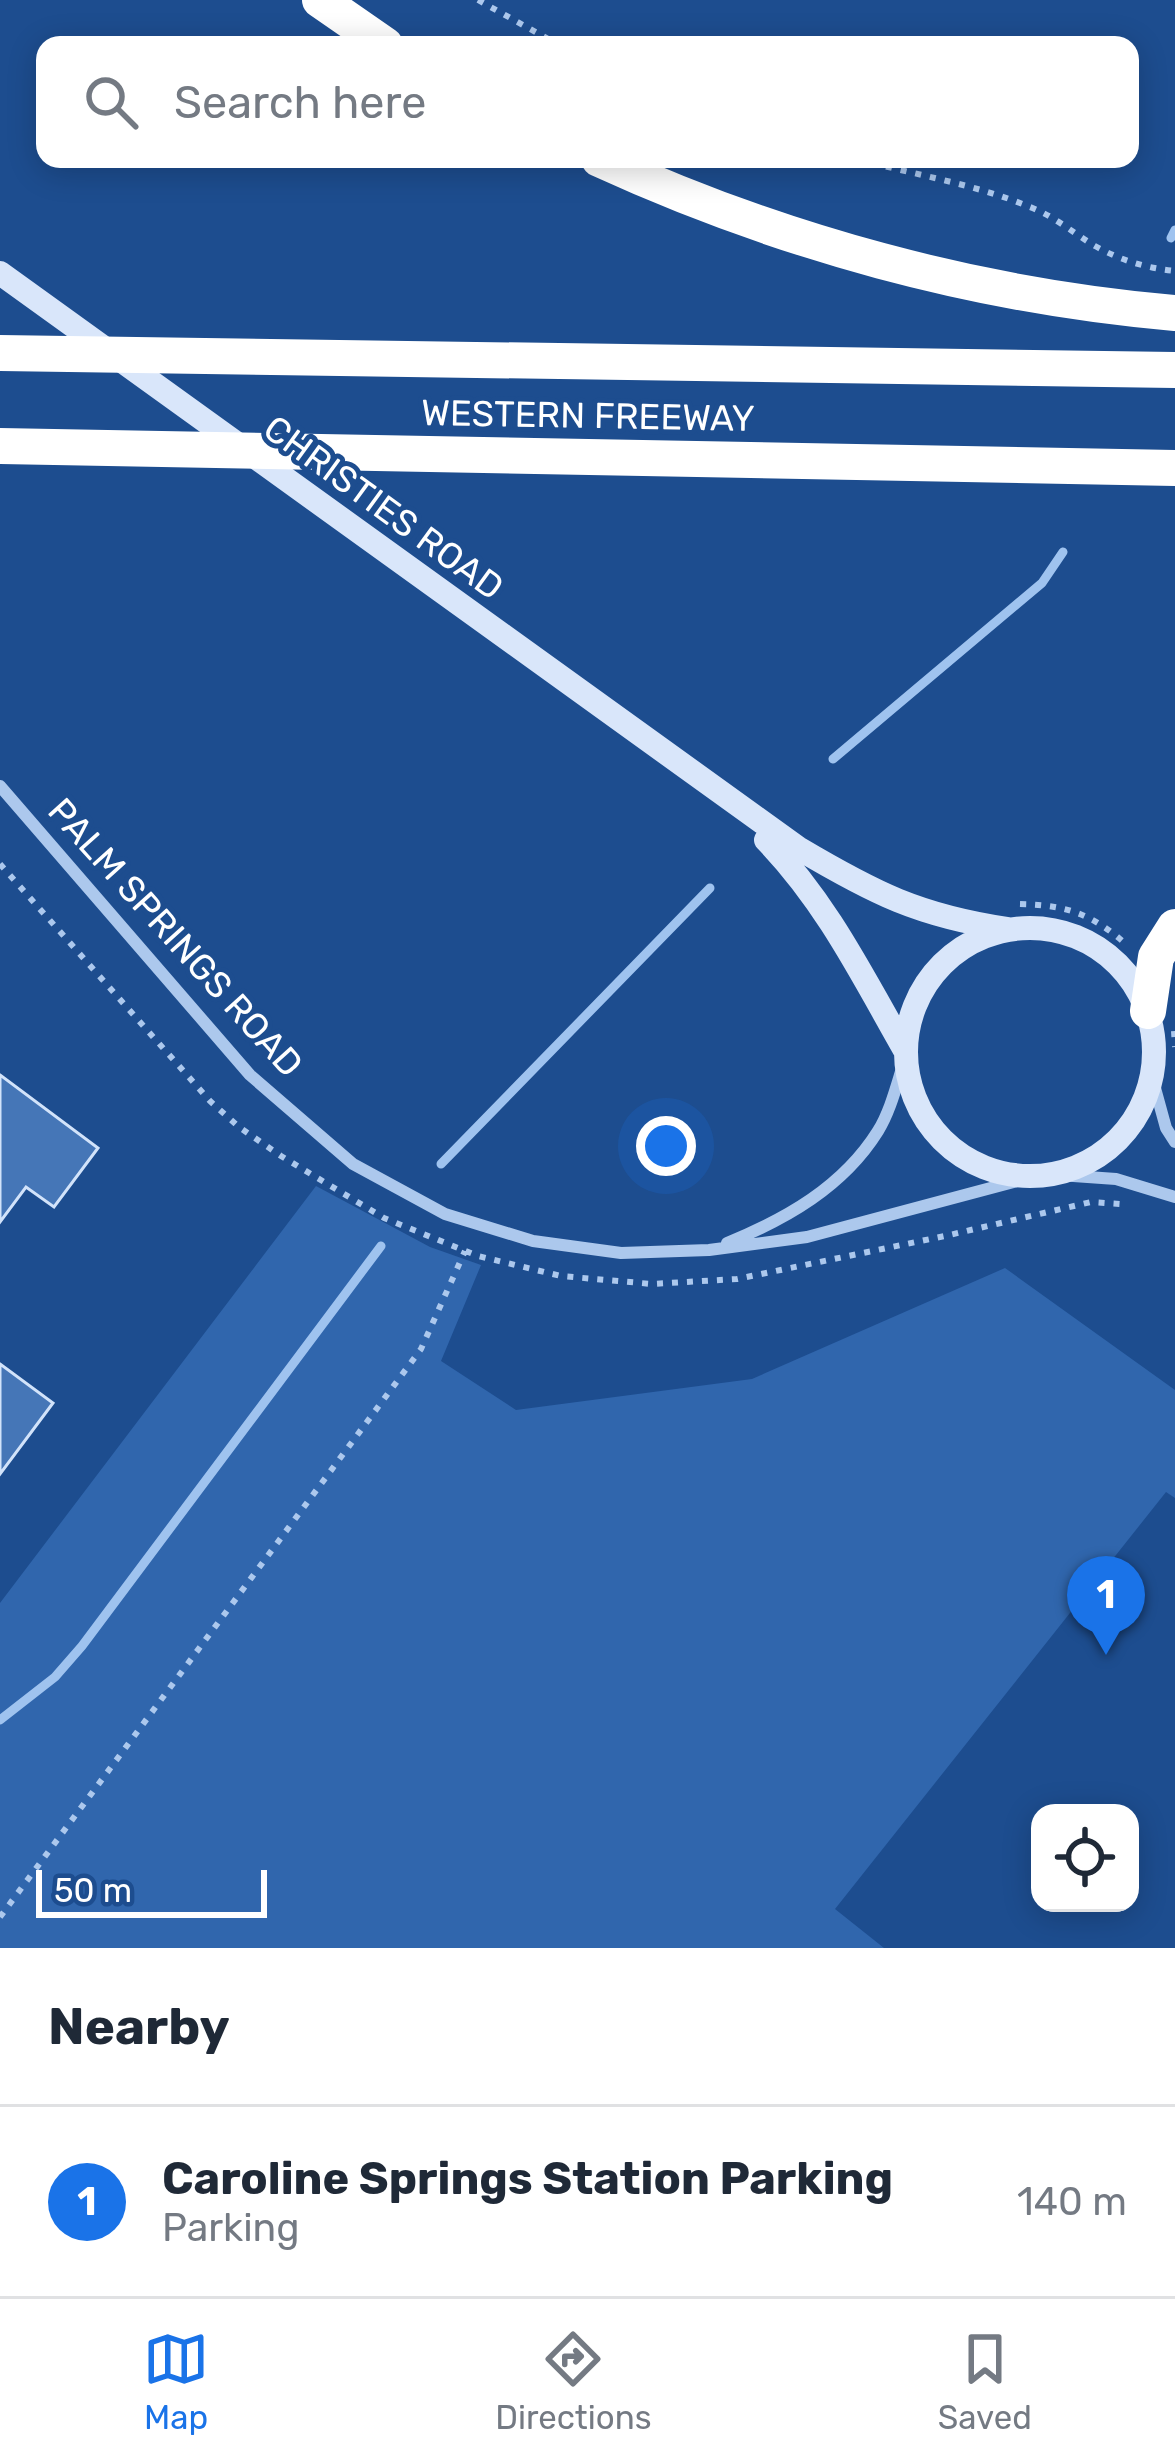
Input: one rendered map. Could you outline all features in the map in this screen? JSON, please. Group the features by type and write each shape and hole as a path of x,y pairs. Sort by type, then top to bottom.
{"highway":[{"path":"320,0 372,36"},
{"path":"620,168 696,200 940,276 1115,308 1175,313"},
{"name":"WESTERN FREEWAY","path":"0,353 1175,370"},
{"name":"WESTERN FREEWAY","path":"0,446 1175,468"},
{"path":"1148,1011 1156,957 1175,927"}],"main road":[{"name":"CHRISTIES ROAD","path":"0,273 798,848 861,886 940,916 1011,917"},
{"name":"CHRISTIES ROAD","path":"727,798 796,871 832,920 906,1056"},
{"path":"1011,917 1077,936 1107,954 1132,980 1148,1011 1154,1043 1152,1077 1137,1116 1110,1148 1073,1169 1039,1175 994,1172 960,1156 932,1130 913,1096 906,1056 909,1023 922,990 945,961 1011,917"}],"street":[{"name":"PALM SPRINGS ROAD","path":"0,786 250,1075 352,1164 445,1214 533,1241 621,1253 709,1250 807,1237 1039,1175"},
{"name":"PALM SPRINGS ROAD","path":"709,1250 770,1226 823,1193 879,1129 906,1056"},
{"path":"1152,1077 1166,1129 1175,1142"},
{"path":"1039,1175 1116,1179 1175,1197"}],"path":[{"path":"478,0 543,36"},
{"path":"891,168 1017,201 1114,255 1175,272"},
{"path":"0,864 210,1101 239,1127"},
{"path":"1011,917 1053,905 1088,915 1137,953"},
{"path":"0,1917 422,1349 465,1250"}],"shaded area":[{"path":"316,1186 430,1247 481,1265 441,1361 516,1410 752,1379 1005,1268 1175,1390 1175,1498 1166,1492 835,1909 884,1948 0,1948 0,1603"}],"building":[{"path":"0,1075 98,1148 54,1207 26,1187 0,1222"},
{"path":"0,1364 53,1403 0,1474"}],"waterway":[{"path":"1171,238 1175,230"},
{"path":"833,759 1042,583 1063,552"},
{"path":"441,1164 710,888"},
{"path":"0,1720 55,1677 82,1646 381,1246"}],"place":[{"name":"Caroline Springs Station Parking","path":"1106,1655"}]}
